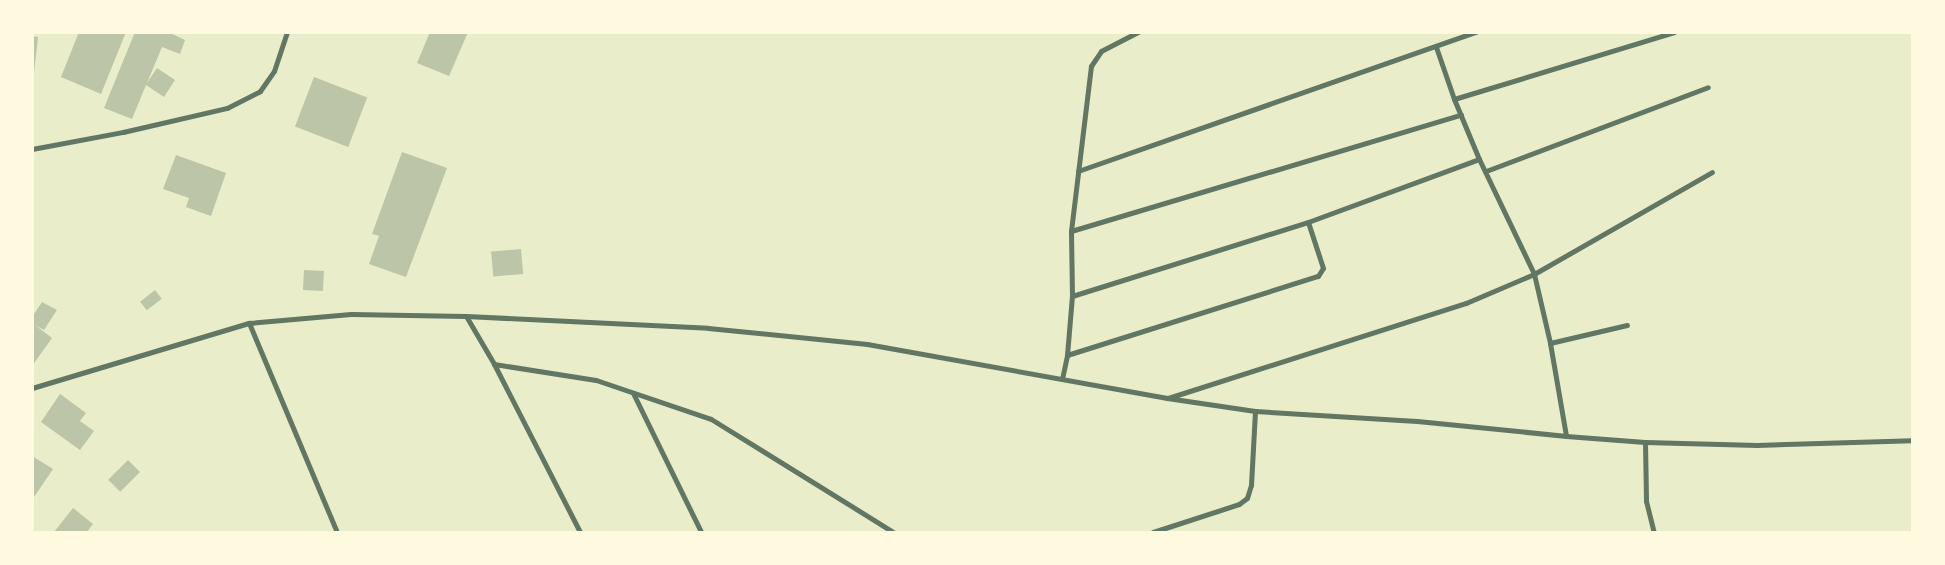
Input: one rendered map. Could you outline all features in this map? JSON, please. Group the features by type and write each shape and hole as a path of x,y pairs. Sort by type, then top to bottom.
{"street":[{"path":"32,149 123,132 227,108 260,91 274,71 287,32"},
{"path":"1062,379 1067,356 1072,296 1071,231 1093,60 1101,51 1138,32"},
{"path":"1078,171 1476,32"},
{"path":"1454,99 1674,32"},
{"path":"1436,47 1454,99 1479,159 1534,274 1550,343 1566,436"},
{"path":"1486,171 1708,87"},
{"path":"1071,231 1462,115"},
{"path":"1072,296 1308,222 1479,159"},
{"path":"1167,398 1466,303 1534,274 1712,172"},
{"path":"1067,356 1318,276 1323,268 1308,222"},
{"path":"32,388 249,323 351,314 466,316 708,328 858,343 1167,398 1255,411 1417,421 1645,442 1757,445 1912,440"},
{"path":"466,316 494,364 580,532"},
{"path":"249,323 337,532"},
{"path":"1550,343 1627,325"},
{"path":"494,364 596,380 711,419 893,532"},
{"path":"633,393 701,532"},
{"path":"1153,532 1239,504 1247,498 1251,485 1255,411"},
{"path":"1645,442 1646,500 1654,532"}],"building":[{"path":"79,32 126,32 101,94 61,77"},
{"path":"135,32 168,32 185,40 180,54 162,47 147,83 157,68 175,80 164,97 146,85 132,119 104,108"},
{"path":"430,32 468,32 449,76 417,63"},
{"path":"32,36 38,37 34,73 32,73"},
{"path":"314,77 367,97 348,147 295,126"},
{"path":"402,152 447,168 406,277 369,264 379,236 372,234"},
{"path":"176,155 226,173 211,216 186,207 189,198 163,189"},
{"path":"521,249 523,274 493,277 491,252"},
{"path":"304,270 324,271 323,291 303,290"},
{"path":"155,290 162,299 147,310 140,302"},
{"path":"42,302 57,310 44,330 35,325 52,338 32,366 32,317"},
{"path":"60,394 86,413 80,421 94,431 80,450 41,422"},
{"path":"32,456 53,469 32,500"},
{"path":"128,460 140,472 120,492 108,480"},
{"path":"73,508 93,524 87,532 54,532"}]}
